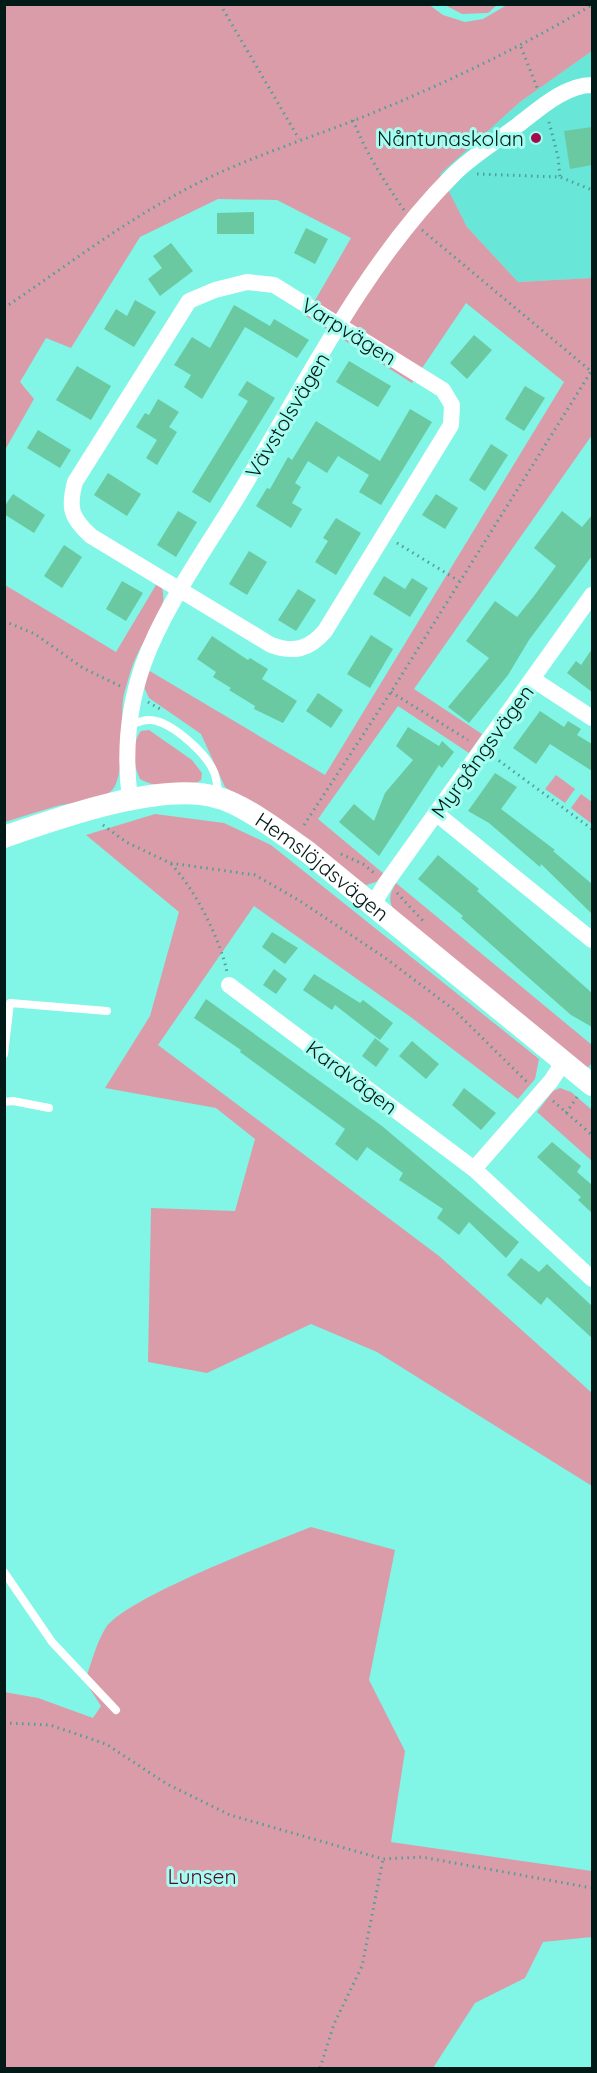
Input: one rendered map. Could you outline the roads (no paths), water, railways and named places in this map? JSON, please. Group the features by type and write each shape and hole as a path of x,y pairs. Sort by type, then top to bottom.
{"street":[{"name":"Vävstolsvägen","path":"130,799 127,775 128,726 134,693 159,628 341,325 391,247 454,174 544,105 582,85 592,85"},
{"name":"Varpvägen","path":"247,282 274,285 341,325 443,390 452,405 451,425 325,631 315,642 304,649 293,651 271,645 182,589 91,536 76,522 70,501 75,482 189,301 215,290 247,282"},
{"name":"Myrgångsvägen","path":"372,906 592,595"},
{"path":"534,680 592,718"},
{"name":"Hemslöjdsvägen","path":"4,837 130,799 186,794 219,798 279,831 592,1085"},
{"path":"437,814 592,940"},
{"name":"Kardvägen","path":"230,985 474,1169 592,1279"},
{"path":"474,1169 542,1092 564,1061"}],"lane":[{"path":"128,726 152,720 167,726 190,742 204,756 215,773 219,798"},
{"path":"4,1053 10,1003 107,1011"},
{"path":"4,1102 13,1101 49,1108"},
{"path":"4,1572 52,1642 116,1710"}],"place":[{"name":"Nåntunaskolan","path":"536,138"}],"park label":[{"name":"Lunsen","path":"202,1876"}]}
